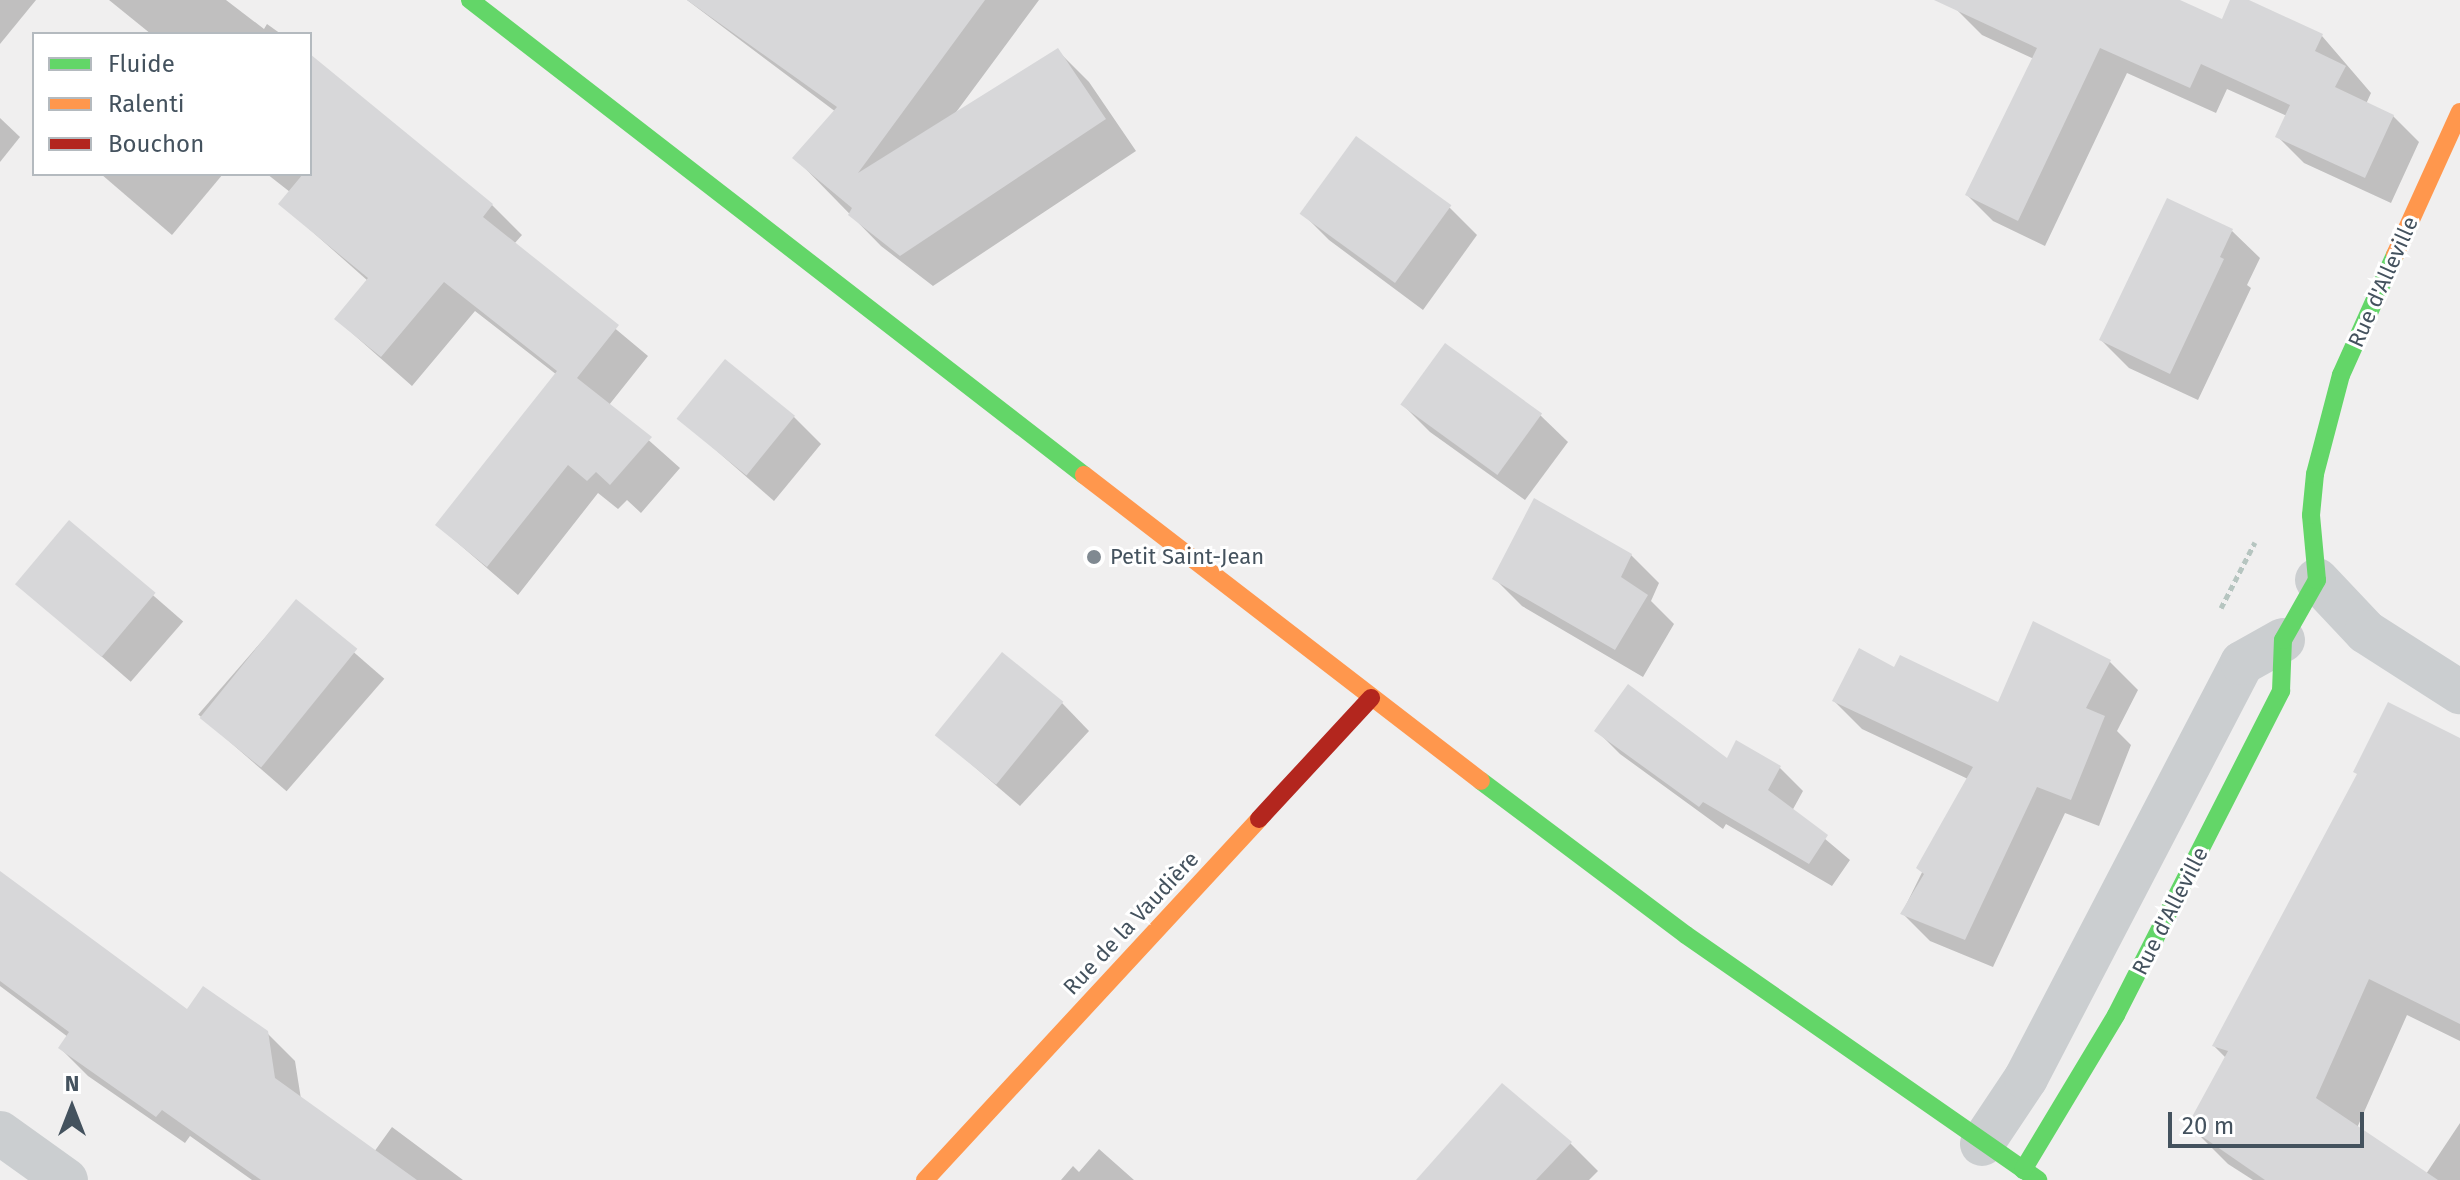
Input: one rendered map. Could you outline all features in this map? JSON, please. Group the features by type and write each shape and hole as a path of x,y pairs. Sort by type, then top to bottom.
{"main road":[{"path":"470,0 1371,698 1686,935 2030,1175"},
{"name":"Rue d'Alleville","path":"2030,1175 2116,1015 2281,691 2283,640 2317,580 2311,515 2315,474 2341,375 2460,112"},
{"name":"Rue de la Vaudière","path":"925,1180 1371,698"}],"street":[{"path":"2317,580 2366,632 2460,692"},
{"path":"1982,1144 2026,1078 2242,663 2283,640"},
{"path":"0,1133 66,1180"}],"building":[{"path":"687,0 985,0 858,173 1058,48 1106,119 900,256 848,215 852,208 792,158 837,107"},
{"path":"1934,0 2180,0 2222,19 2230,0 2249,0 2323,34 2315,51 2346,66 2335,87 2394,115 2365,178 2275,137 2290,105 2201,64 2190,88 2100,48 2018,221 1965,195 2037,48"},
{"path":"312,56 493,204 483,217 619,325 577,378 652,437 610,485 596,472 587,481 568,465 487,567 435,525 557,371 444,282 381,357 334,319 368,278 278,204 301,176 312,176"},
{"path":"1356,136 1451,205 1395,283 1300,214"},
{"path":"2167,198 2233,229 2220,257 2224,259 2170,374 2099,340"},
{"path":"1445,343 1542,414 1497,475 1400,404"},
{"path":"725,359 795,416 746,475 677,419"},
{"path":"1534,498 1632,554 1621,577 1648,595 1615,650 1492,579"},
{"path":"69,520 156,593 102,657 15,584"},
{"path":"296,599 357,649 261,768 200,718"},
{"path":"2033,621 2111,660 2086,708 2105,716 2071,800 2037,787 1965,940 1900,914 1924,874 1916,868 1973,767 1832,701 1859,648 1894,667 1900,655 1998,702"},
{"path":"1002,652 1063,702 996,785 935,735"},
{"path":"1628,684 1727,758 1736,740 1781,766 1768,790 1828,835 1809,864 1703,802 1699,807 1594,731"},
{"path":"2388,702 2460,738 2460,1024 2369,979 2316,1098 2438,1180 2265,1180 2187,1126 2228,1051 2212,1046 2357,774 2353,772"},
{"path":"0,871 187,1009 203,986 268,1031 275,1078 417,1180 261,1180 162,1110 156,1117 58,1048 69,1032 0,981"},
{"path":"1502,1083 1572,1142 1536,1180 1416,1180"}],"traffic: fast":[{"path":"470,0 1084,475"},
{"path":"2023,1170 2116,1015 2281,691 2283,640 2317,580 2311,515 2315,474 2341,375 2395,255"},
{"path":"1481,781 1686,935 2038,1180"}],"traffic: slow":[{"path":"2395,255 2460,112"},
{"path":"1084,475 1481,781"},
{"path":"925,1180 1259,819"}],"traffic: jam":[{"path":"1259,819 1371,698"}],"place":[{"name":"Petit Saint-Jean","path":"1094,557"}]}
